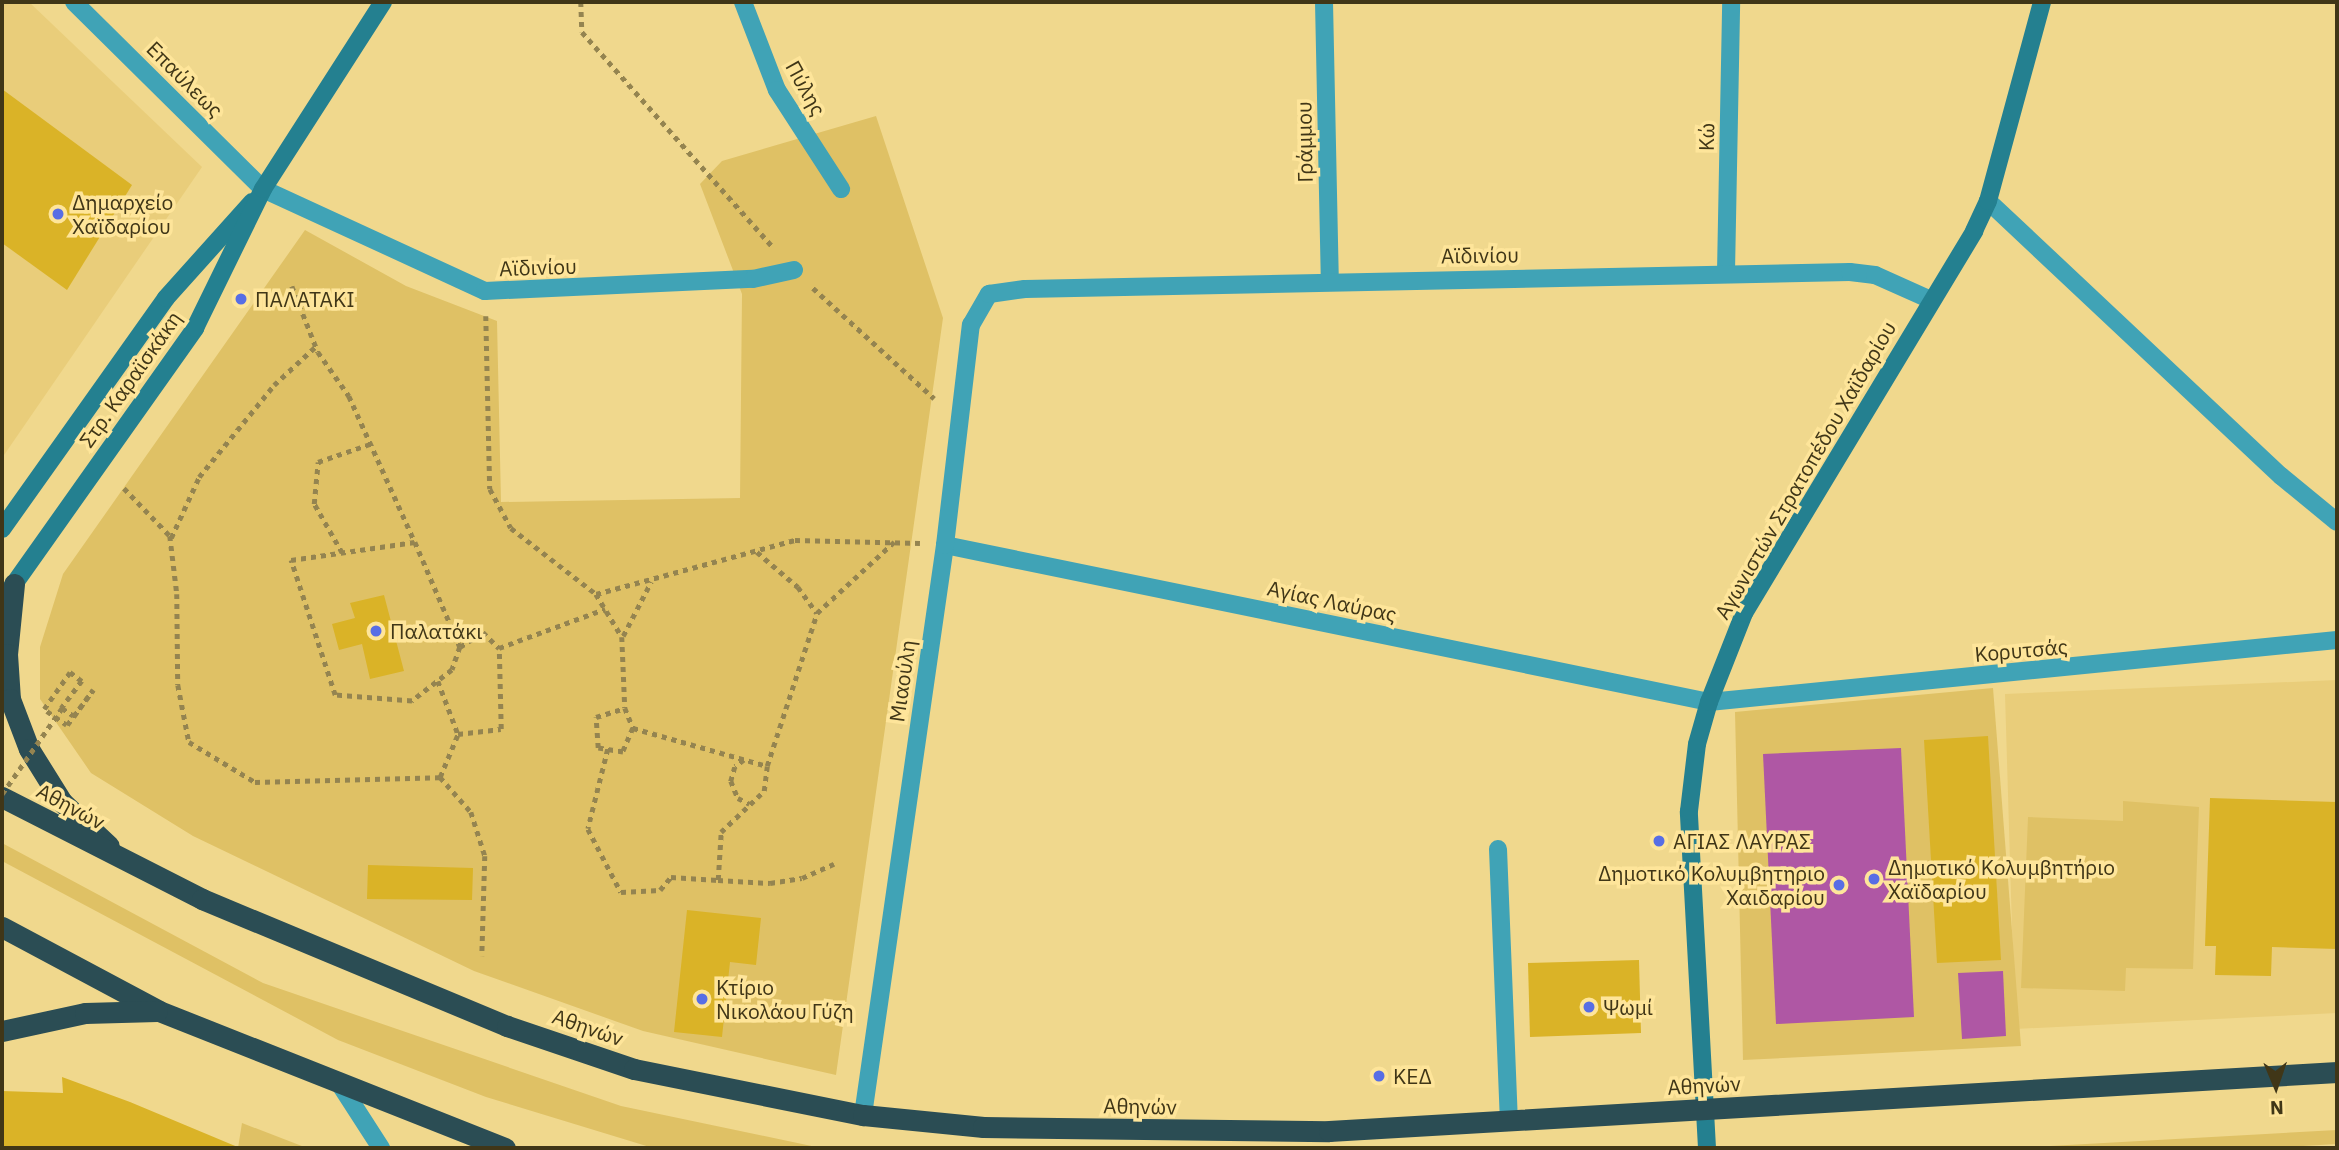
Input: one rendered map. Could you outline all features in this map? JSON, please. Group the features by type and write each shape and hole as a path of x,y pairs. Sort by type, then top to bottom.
{"highway":[{"path":"14,584 8,654 10,699 29,749 62,802 132,866"},
{"name":"Αθηνών","path":"2,795 132,866 359,968 507,1026 634,1069 863,1115 983,1127 1203,1132 1509,1121 2337,1072"},
{"path":"2,927 159,1011 341,1086 505,1148"},
{"path":"2,1031 85,1013 159,1011"}],"street":[{"name":"Στρ. Καραϊσκάκη","path":"2,602 195,328 263,189 383,2"},
{"name":"Πύλης","path":"743,2 777,90 841,189"},
{"name":"Γράμμου","path":"1324,2 1330,281"},
{"name":"Κώ","path":"1726,272 1731,2"},
{"name":"Αγωνιστών Στρατοπέδου Χαϊδαρίου","path":"1707,1148 1689,811 1697,744 1709,702 1744,613 1988,201 2042,2"},
{"name":"Επαύλεως","path":"83,5 263,189"},
{"name":"Στρ. Καραϊσκάκη","path":"2,529 166,298 263,189"},
{"name":"Αϊδινίου","path":"263,189 485,291 753,279 794,270"},
{"path":"1988,201 2281,476 2336,519"},
{"name":"Αϊδινίου","path":"1025,289 1726,272 1862,273 1897,283 1931,300"},
{"name":"Μιαούλη","path":"863,1115 945,545 971,326 989,295 1025,289"},
{"name":"Αγίας Λαύρας","path":"945,545 1709,702"},
{"name":"Κορυτσάς","path":"1709,702 2259,650 2337,640"},
{"path":"1498,849 1509,1121"},
{"path":"341,1086 381,1148"}],"path":[{"path":"581,2 582,32 794,270 933,398"},
{"path":"292,285 315,346 349,396 460,647"},
{"path":"485,291 490,489 511,528 596,594 622,637 625,708 633,728 623,752 598,748 596,717 625,708"},
{"path":"315,346 274,385 199,477 170,538 177,594 178,685 189,742 255,782 440,777"},
{"path":"342,553 314,504 318,463 370,443"},
{"path":"124,488 170,538"},
{"path":"596,594 651,582 795,540 895,541 945,545"},
{"path":"718,880 721,832 764,792 767,766 817,614 895,541"},
{"path":"415,542 291,560 335,695 412,701 452,670 460,647 483,632 499,648 501,729 458,734"},
{"path":"757,551 798,587 817,614"},
{"path":"622,637 651,582"},
{"path":"499,648 605,609"},
{"path":"2,795 82,681 70,672 44,709"},
{"path":"438,681 458,734 440,777"},
{"path":"10,699 44,709 67,725 93,690 74,716 62,708"},
{"path":"633,728 767,766"},
{"path":"608,749 589,829 621,892 660,890 671,877 770,883 802,878 834,864"},
{"path":"744,760 735,767 731,781 738,798 750,804"},
{"path":"440,777 471,812 485,856 482,956"}],"shaded area":[{"path":"2,2 29,2 202,167 2,458"},
{"name":"Παλατάκι","path":"876,116 943,318 836,1075 643,1031 474,971 193,836 91,773 40,699 40,647 63,574 305,230 406,286 497,321 501,502 740,498 742,294 700,184 722,161"},
{"path":"2337,680 2337,1013 2015,1029 2005,694"},
{"name":"Δημοτικό Κολυμβητήριο Χαϊδαρίου","path":"1993,688 2021,1046 1743,1060 1735,712"},
{"name":"Δημοτικό Κολυμβητηριο Χαιδαρίου","path":"1901,748 1914,1017 1776,1024 1763,754"},
{"path":"2123,801 2199,807 2193,969 2126,968 2125,991 2021,988 2028,817 2123,821"},
{"path":"2,843 263,983 621,1106 821,1148 653,1148 486,1097 338,1040 2,861"},
{"path":"2003,971 2006,1036 1962,1039 1958,973"},
{"path":"242,1123 307,1148 238,1148"},
{"path":"2337,1130 2337,1144 2271,1148 2014,1148"}],"building":[{"name":"Δημαρχείο Χαϊδαρίου","path":"2,89 132,185 67,290 2,243"},
{"name":"Παλατάκι","path":"384,595 404,671 370,679 362,644 339,650 332,624 355,618 350,603"},
{"path":"1988,736 2001,960 1937,963 1924,740"},
{"path":"2210,798 2337,802 2337,949 2272,947 2271,976 2215,975 2216,946 2205,946"},
{"path":"368,865 473,868 472,900 367,899"},
{"name":"Κτίριο Νικολάου Γύζη","path":"687,910 761,918 756,965 730,962 722,1037 674,1032"},
{"path":"1639,960 1641,1033 1530,1037 1528,963"},
{"path":"62,1077 240,1148 2,1148 2,1091 63,1093"}],"place":[{"name":"Δημαρχείο Χαϊδαρίου","path":"58,214"},
{"name":"ΠΑΛΑΤΑΚΙ","path":"241,299"},
{"name":"Παλατάκι","path":"376,631"},
{"name":"ΑΓΙΑΣ ΛΑΥΡΑΣ","path":"1659,841"},
{"name":"Δημοτικό Κολυμβητήριο Χαϊδαρίου","path":"1874,879"},
{"name":"Δημοτικό Κολυμβητηριο Χαιδαρίου","path":"1839,885"},
{"name":"Κτίριο Νικολάου Γύζη","path":"702,999"},
{"name":"Ψωμί","path":"1589,1007"},
{"name":"ΚΕΔ","path":"1379,1076"}]}
